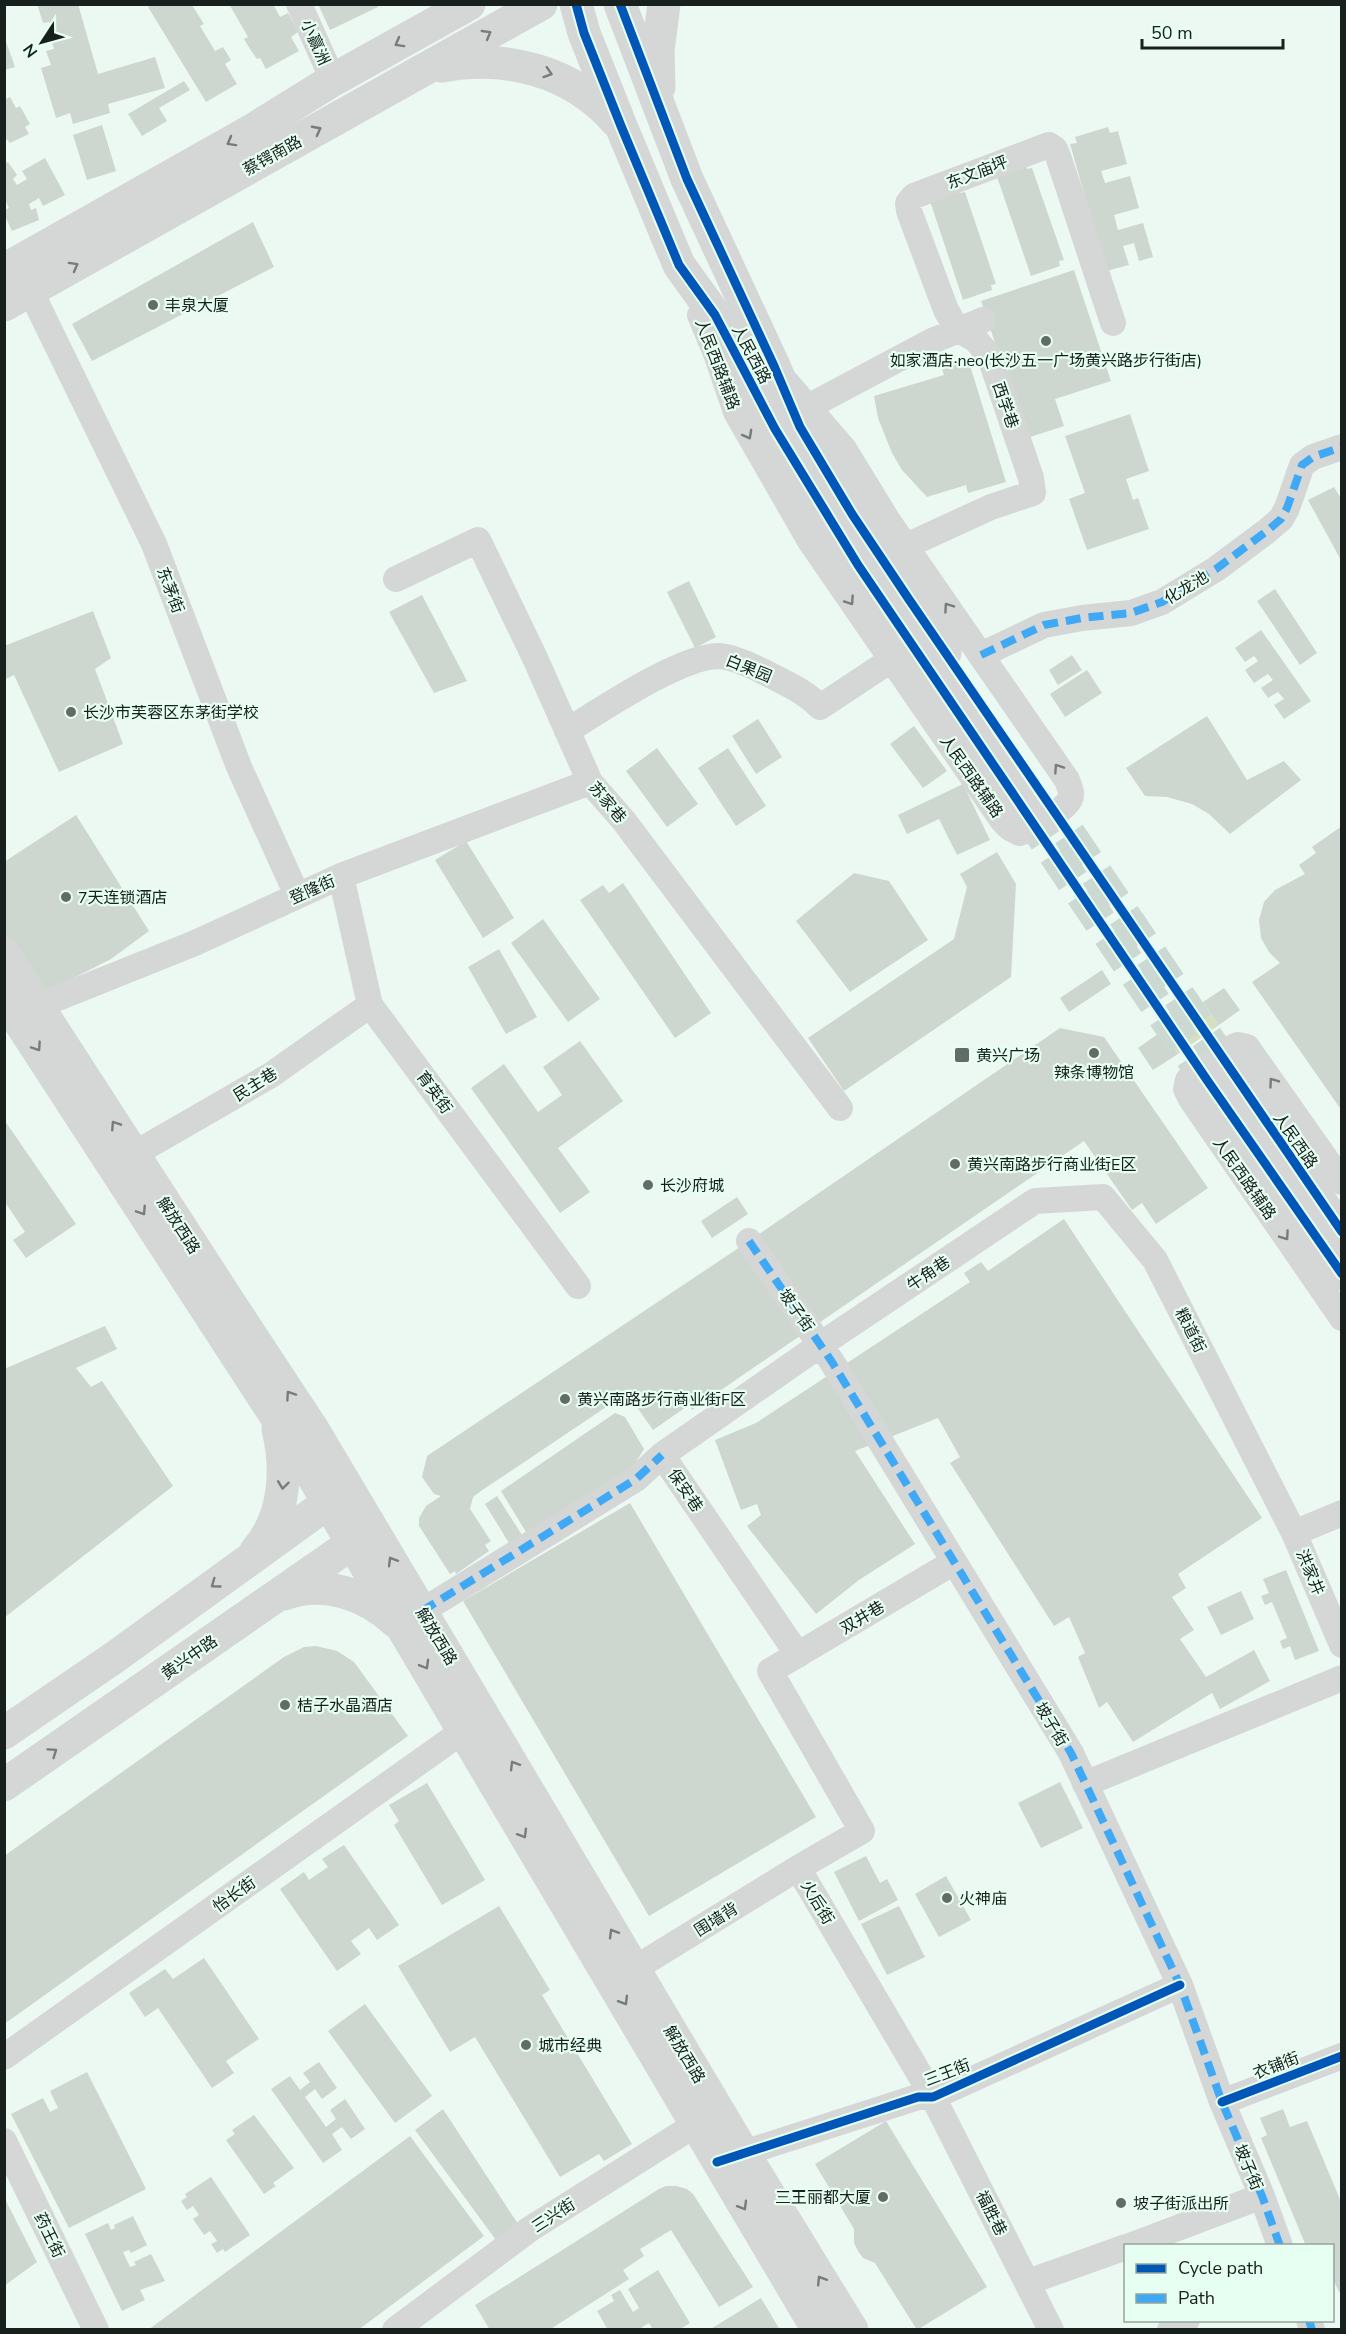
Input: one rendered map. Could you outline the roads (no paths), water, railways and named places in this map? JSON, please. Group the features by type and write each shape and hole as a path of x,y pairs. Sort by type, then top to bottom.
{"main road":[{"name":"蔡锷南路","path":"11,276 333,80 445,14 469,4"},
{"name":"蔡锷南路","path":"11,276 428,68 541,4"},
{"name":"人民西路","path":"576,4 584,33 679,265 715,315 775,429 852,556 1036,807 800,427 774,366 704,219 620,4"},
{"path":"662,116 658,50 664,4"},
{"path":"428,68 464,62 499,62 534,69 558,77 579,89 596,101 621,126"},
{"name":"解放西路","path":"4,954 312,1428 338,1495"},
{"name":"解放西路","path":"4,998 271,1408 338,1495 413,1620 634,1969 706,2117"},
{"name":"人民西路","path":"1341,1232 1217,1073 1341,1274"},
{"path":"247,1561 260,1546 270,1529 283,1488 285,1465 282,1445 271,1408"},
{"path":"4,1733 338,1495"},
{"name":"黄兴中路","path":"4,1785 363,1536"},
{"path":"271,1599 305,1589 323,1588 345,1592 413,1620"},
{"name":"解放西路","path":"413,1620 463,1731 706,2117 730,2158 818,2330"},
{"name":"解放西路","path":"730,2158 852,2330"}],"street":[{"name":"小赢洲","path":"299,4 333,80"},
{"name":"东文庙坪","path":"908,203 914,196 1049,145 1055,149 1058,156 1113,323"},
{"name":"西学巷","path":"906,546 991,507 1033,493 1031,478 990,357 976,340 957,329 945,310 908,203"},
{"name":"人民西路辅路","path":"679,265 717,356 736,412 810,541 1002,820 1010,828 1020,833 1030,830 1070,800 1071,791 1067,780 906,546 844,449 774,366"},
{"name":"东茅街","path":"11,276 154,544 239,767 297,895"},
{"path":"808,407 957,329 983,320"},
{"name":"化龙池","path":"981,656 1021,634 1044,625 1131,613 1162,602 1216,569 1281,519 1302,465 1313,457 1341,447"},
{"name":"苏家巷","path":"396,579 478,540 590,782 624,821 840,1108"},
{"name":"白果园","path":"567,731 637,688 692,662 719,656 753,666 809,695 820,707 891,660"},
{"name":"登隆街","path":"38,1006 195,943 341,876 590,782"},
{"name":"育英街","path":"341,876 370,1005 578,1286"},
{"name":"民主巷","path":"134,1154 271,1075 370,1005"},
{"name":"人民西路辅路","path":"1341,1182 1333,1151 1247,1047 1238,1045 1229,1049 1188,1080 1186,1089 1191,1099 1341,1318"},
{"name":"粮道街","path":"1035,1201 1103,1197 1155,1260 1294,1533"},
{"name":"牛角巷","path":"820,1345 1035,1201"},
{"name":"坡子街","path":"749,1241 820,1345 1071,1753 1180,1985 1222,2102 1262,2196 1279,2244"},
{"name":"保安巷","path":"798,1655 662,1455 820,1345"},
{"path":"413,1620 636,1479 662,1455"},
{"path":"1294,1533 1341,1513"},
{"name":"洪家井","path":"1294,1533 1341,1645"},
{"name":"双井巷","path":"770,1671 954,1562"},
{"name":"火后街","path":"770,1671 862,1831 798,1868 933,2097"},
{"path":"1085,1784 1341,1678"},
{"name":"怡长街","path":"4,2056 463,1731"},
{"name":"围墙背","path":"634,1969 798,1868"},
{"name":"三王街","path":"730,2158 918,2097 933,2097 1180,1985"},
{"name":"衣铺街","path":"1222,2102 1341,2056"},
{"name":"福胜巷","path":"933,2097 1051,2330"},
{"name":"三兴街","path":"395,2330 530,2229 706,2117"},
{"name":"药王街","path":"4,2141 96,2330"},
{"path":"1135,2244 1262,2196"},
{"path":"1028,2282 1124,2247"},
{"path":"1170,2330 1184,2322"}],"tunnel":[{"path":"1027,813 1207,1080"},
{"path":"1069,834 1226,1066"}],"place":[{"name":"丰泉大厦","path":"153,305"},
{"name":"如家酒店·neo(长沙五一广场黄兴路步行街店)","path":"1046,341"},
{"name":"长沙市芙蓉区东茅街学校","path":"71,712"},
{"name":"7天连锁酒店","path":"66,897"},
{"name":"辣条博物馆","path":"1094,1053"},
{"name":"黄兴广场","path":"962,1055"},
{"name":"黄兴南路步行商业街E区","path":"955,1164"},
{"name":"长沙府城","path":"648,1185"},
{"name":"黄兴南路步行商业街F区","path":"565,1399"},
{"name":"桔子水晶酒店","path":"285,1705"},
{"name":"火神庙","path":"947,1898"},
{"name":"城市经典","path":"526,2045"},
{"name":"三王丽都大厦","path":"883,2197"},
{"name":"坡子街派出所","path":"1121,2203"}]}
